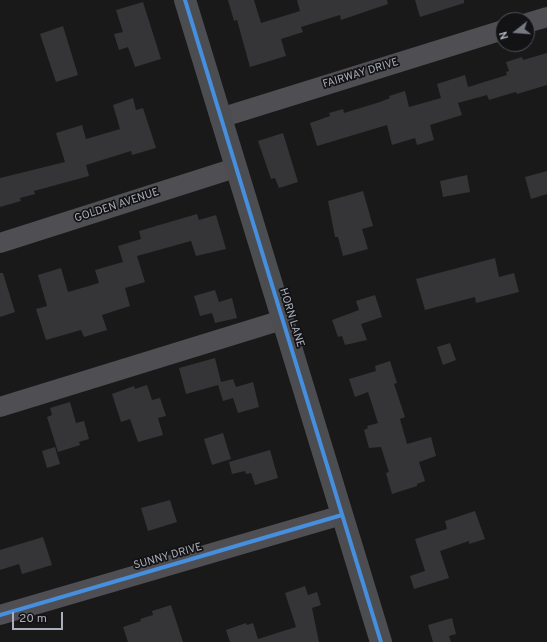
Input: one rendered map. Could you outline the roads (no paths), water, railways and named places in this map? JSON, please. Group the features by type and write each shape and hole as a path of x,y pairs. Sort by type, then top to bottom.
{"street":[{"name":"HORN LANE","path":"185,0 380,642"},
{"path":"535,21 547,17"},
{"name":"FAIRWAY DRIVE","path":"220,118 495,32"},
{"name":"GOLDEN AVENUE","path":"0,243 235,168"},
{"path":"0,407 282,320"},
{"name":"SUNNY DRIVE","path":"0,615 342,515"}]}
